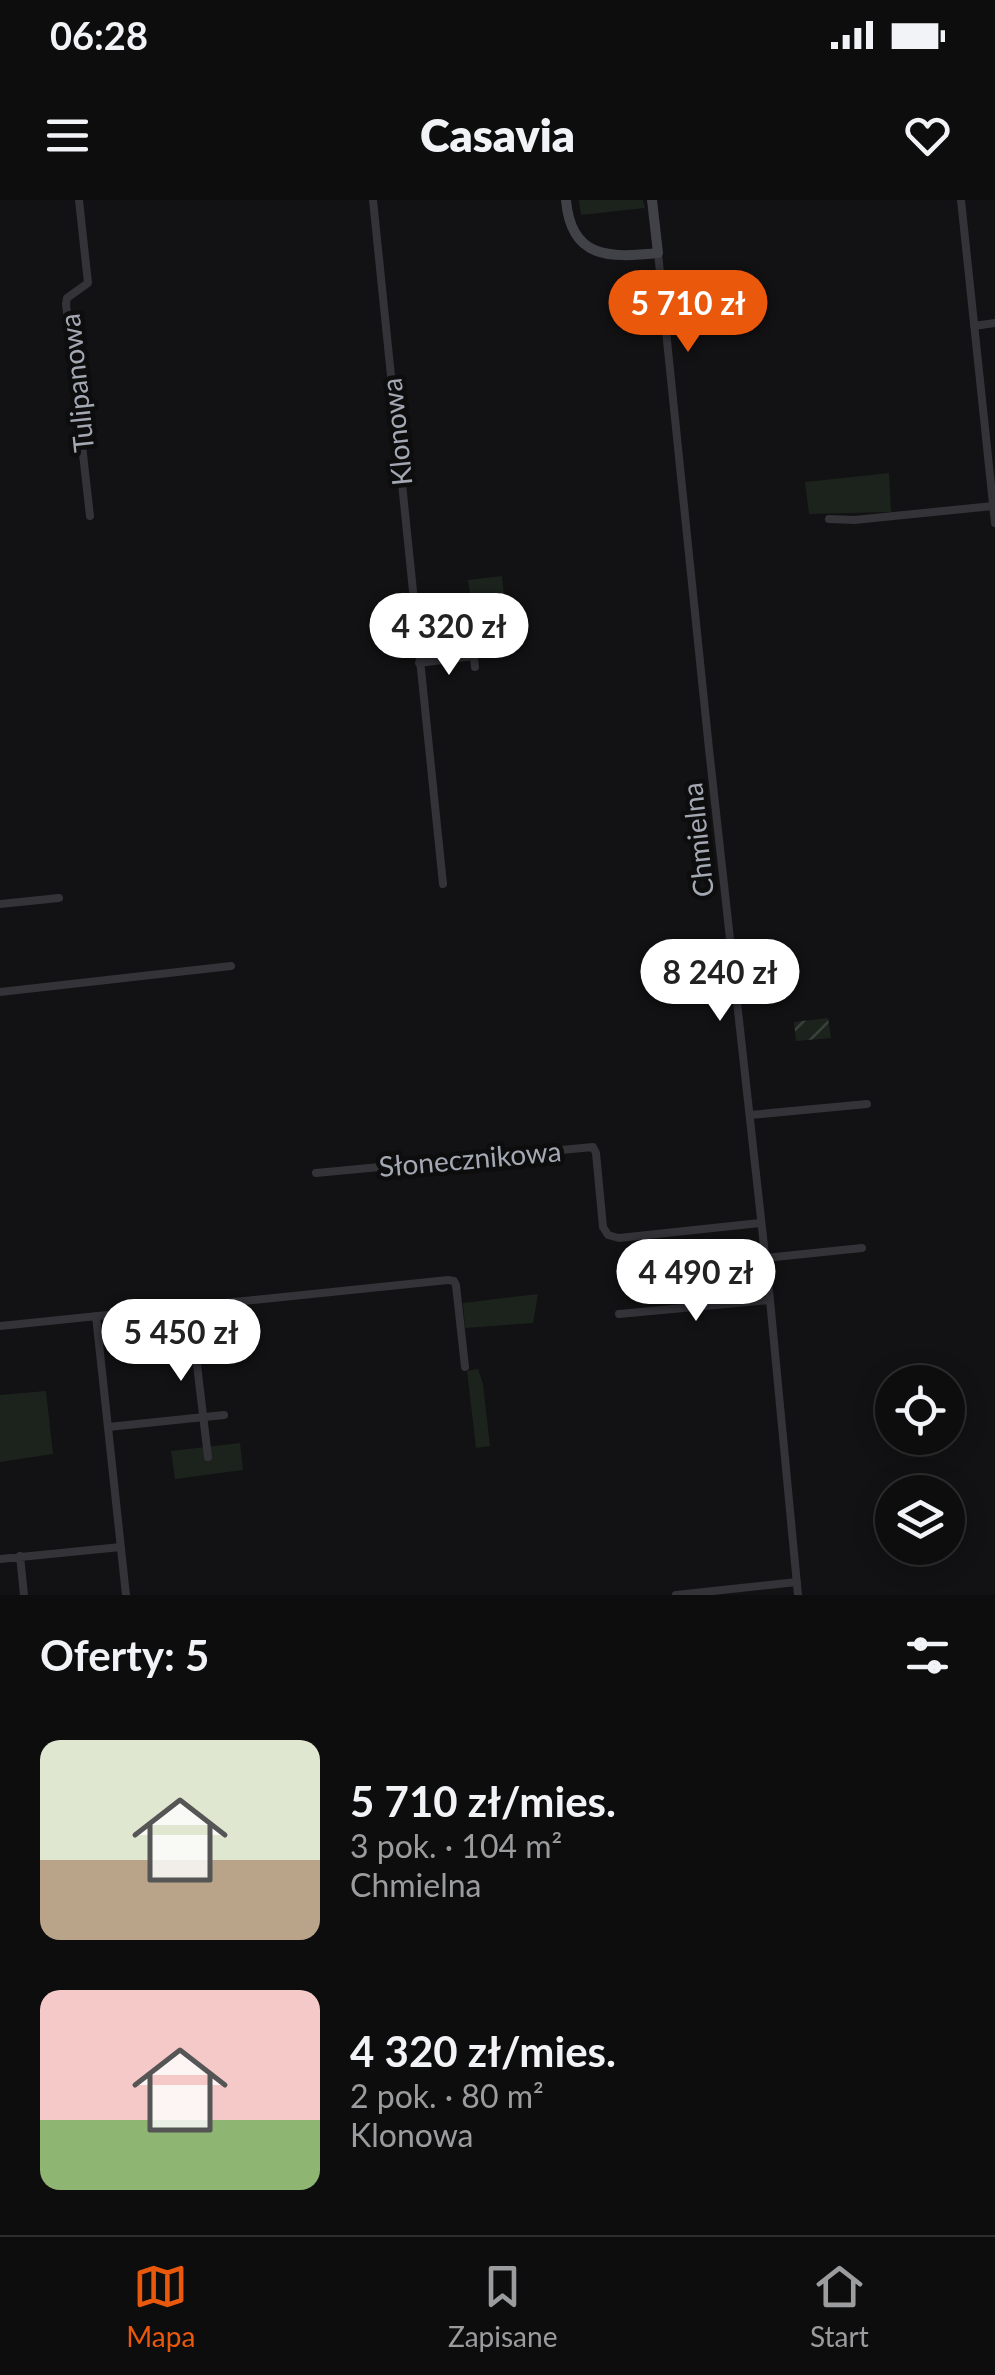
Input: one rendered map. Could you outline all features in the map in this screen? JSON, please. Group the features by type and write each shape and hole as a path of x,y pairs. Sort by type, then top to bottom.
{"street":[{"name":"Tulipanowa","path":"79,200 88,283 66,304 90,516"},
{"name":"Klonowa","path":"373,200 443,884"},
{"path":"566,200 570,227 578,240 592,250 612,256 658,253"},
{"name":"Chmielna","path":"652,200 798,1595"},
{"path":"961,200 995,523"},
{"path":"974,326 995,323"},
{"path":"828,519 854,520 993,506"},
{"path":"471,634 475,666"},
{"path":"419,663 473,656"},
{"path":"0,904 59,898"},
{"path":"0,992 231,966"},
{"path":"750,1115 868,1104"},
{"name":"Słonecznikowa","path":"316,1173 592,1147 596,1153 603,1227 608,1234 619,1238 760,1222"},
{"path":"764,1258 862,1248"},
{"path":"0,1326 454,1281 465,1367"},
{"path":"619,1314 770,1300"},
{"path":"190,1306 208,1457"},
{"path":"96,1316 126,1595"},
{"path":"108,1427 224,1415"},
{"path":"0,1558 122,1547"},
{"path":"20,1556 24,1595"},
{"path":"676,1595 796,1582"}],"shaded area":[{"path":"579,200 643,200 645,208 581,215"},
{"path":"889,473 891,512 809,514 805,482"},
{"path":"502,576 505,605 472,609 468,580"},
{"path":"828,1018 831,1038 796,1041 794,1022"},
{"path":"538,1294 533,1323 465,1328 463,1303"},
{"path":"478,1369 490,1446 476,1448 467,1371"},
{"path":"46,1391 53,1454 0,1462 0,1395"},
{"path":"240,1443 243,1470 175,1479 171,1451"}]}
